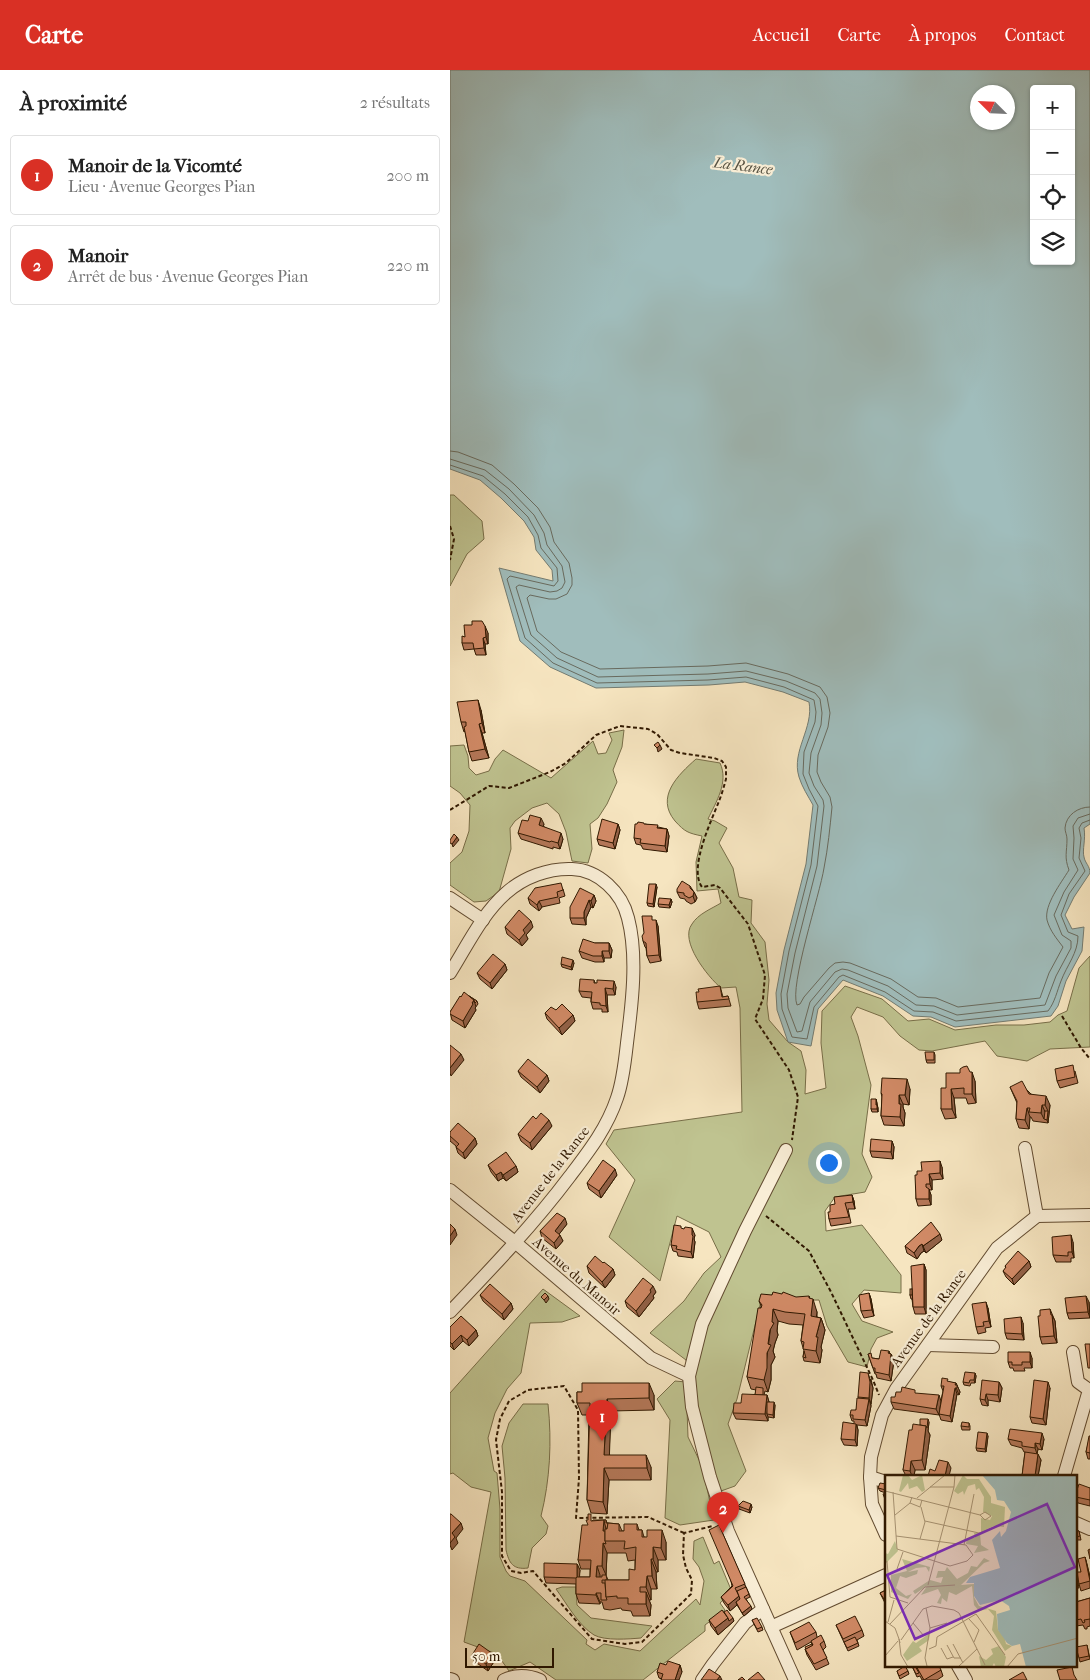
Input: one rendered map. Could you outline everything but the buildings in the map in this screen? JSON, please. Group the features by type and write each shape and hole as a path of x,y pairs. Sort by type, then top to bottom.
{"street":[{"name":"Avenue de la Rance","path":"450,973 483,920 506,893 518,883 551,870 578,869 590,872 602,879 613,889 622,902 628,917 631,939 632,984 630,1017 623,1074 609,1119 597,1141 516,1243 450,1312"},
{"path":"450,898 483,920"},
{"path":"1025,1148 1037,1216 1090,1215"},
{"path":"786,1150 702,1324 690,1376 692,1407 710,1477 725,1523 794,1680"},
{"name":"Avenue du Manoir","path":"450,1190 516,1243 651,1358 690,1376"},
{"name":"Avenue de la Rance","path":"885,1533 872,1504 870,1477 871,1457 885,1411 896,1389 998,1248 1037,1216"},
{"path":"928,1345 993,1346"},
{"path":"1064,1475 1090,1390 1078,1382 1073,1352"},
{"path":"870,1477 885,1482"},
{"path":"1078,1524 1090,1529"},
{"path":"770,1626 885,1575"},
{"path":"702,1680 745,1623 763,1609"},
{"path":"959,1668 966,1680"},
{"path":"504,1680 511,1677 528,1676 540,1680"}],"path":[{"path":"450,526 454,539 450,560"},
{"path":"450,810 489,786 509,788 550,772 566,763 596,734 620,726 648,729 657,734 671,750 722,761 726,767 726,779 700,855 699,883 702,887 715,885 720,888 748,924 766,975 763,999 755,1019 789,1070 798,1097 793,1138 786,1150"},
{"path":"1062,1016 1081,1048 1090,1059"},
{"path":"756,1209 809,1252 831,1292 873,1380 885,1411"},
{"path":"684,1533 683,1556 692,1580 690,1594 642,1642 625,1644 592,1639 533,1571 511,1572 502,1556 502,1492 496,1440 500,1420 508,1401 528,1390 564,1386 578,1410 579,1478 576,1518 648,1517 684,1533 725,1523"}],"green space":[{"path":"450,495 454,495 482,521 484,539 467,554 450,586"},
{"path":"624,730 622,747 613,770 617,782 598,818 590,824 592,849 588,863 572,861 566,832 559,814 547,803 532,808 515,821 510,828 511,849 499,892 486,901 474,902 450,885 450,863 462,852 469,831 470,805 460,793 450,786 450,746 464,745 468,756 469,768 476,775 489,771 495,759 503,750 551,778 593,741 598,754 606,753 612,740 609,733"},
{"path":"696,759 720,763 723,777 722,785 718,799 708,819 727,828 719,843 733,868 739,897 752,900 751,923 765,942 769,980 767,1004 769,1020 788,1042 801,1051 806,1070 805,1094 826,1088 821,1043 822,1011 845,986 882,999 908,1021 929,1019 955,1030 996,1025 1024,1025 1050,1022 1058,1015 1067,1011 1079,968 1090,956 1090,1047 1050,1049 1027,1061 997,1056 985,1041 932,1051 919,1050 900,1036 883,1017 857,1007 851,1017 871,1085 862,1154 872,1177 865,1192 835,1197 825,1211 826,1231 862,1225 901,1275 901,1293 864,1290 852,1304 862,1321 893,1332 877,1338 871,1349 867,1367 848,1362 827,1326 819,1300 761,1301 737,1399 728,1424 746,1471 735,1486 721,1491 713,1475 686,1360 650,1333 684,1301 704,1273 721,1257 709,1232 677,1216 660,1281 609,1237 635,1180 606,1144 614,1130 742,1112 740,1008 736,987 721,988 715,983 697,958 689,940 689,931 695,920 721,903 718,889 697,891 696,862 702,836 681,828 669,812 667,803 671,787 676,779"},
{"path":"543,1289 580,1316 562,1322 530,1323 521,1373 507,1389 495,1413 488,1438 494,1471 497,1473 500,1509 500,1557 510,1576 525,1581 587,1640 586,1644 595,1650 604,1644 640,1651 696,1599 700,1605 704,1581 699,1567 693,1559 694,1541 703,1537 714,1564 719,1561 732,1592 720,1603 725,1610 705,1625 705,1631 643,1680 556,1680 530,1662 509,1671 497,1654 464,1642 491,1492 471,1487 453,1473 450,1474 450,1393"},
{"path":"675,1381 686,1382 688,1437 702,1466 714,1520 680,1525 665,1518 670,1420 657,1399"},
{"path":"523,1404 548,1404 550,1432 548,1475 541,1516 548,1526 546,1534 532,1548 528,1568 515,1567 509,1559 506,1550 505,1478 502,1446 509,1423"},
{"path":"576,1587 577,1605 591,1618 652,1626 641,1638 611,1639 594,1635 578,1620 556,1589"}],"water":[{"name":"La Rance","path":"450,70 1090,70 1090,824 1084,828 1083,851 1090,873 1065,915 1072,929 1084,927 1082,951 1066,981 1058,1006 1051,1016 955,1027 931,1017 913,1016 883,996 843,980 818,1009 811,1046 788,1042 777,1010 776,993 784,950 806,864 813,805 799,777 797,767 810,712 809,702 783,692 745,682 709,685 596,688 550,667 520,641 499,568 553,581 552,570 536,550 534,537 524,521 480,480 450,469"}],"place":[{"name":"Manoir de la Vicomté","path":"602,1441"},
{"name":"Manoir","path":"723,1533"}]}
